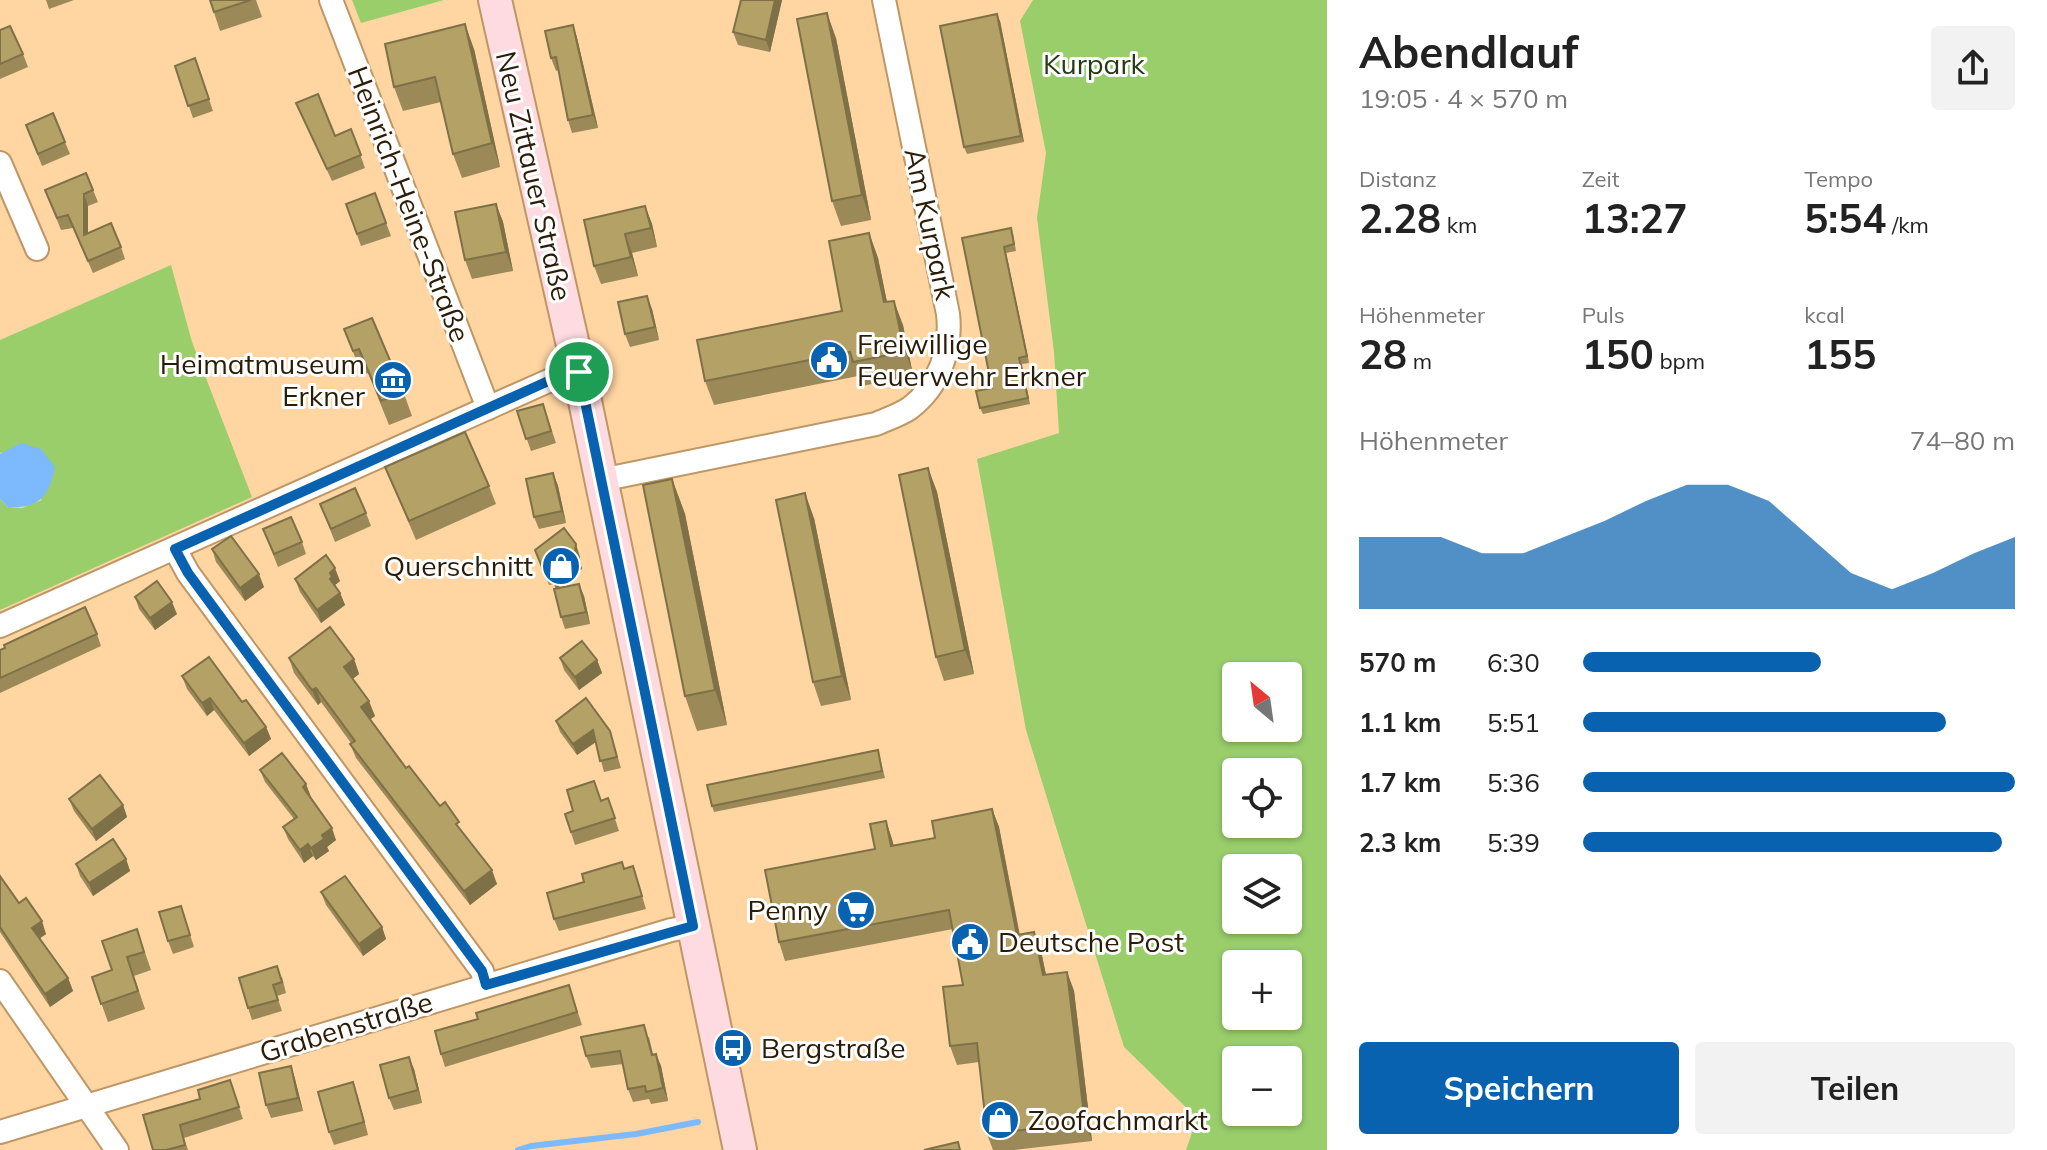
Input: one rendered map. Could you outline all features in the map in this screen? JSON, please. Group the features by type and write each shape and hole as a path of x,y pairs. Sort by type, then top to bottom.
{"main road":[{"name":"Neu Zittauer Straße","path":"495,0 579,372 740,1150"}],"street":[{"name":"Heinrich-Heine-Straße","path":"331,0 488,408"},
{"name":"Am Kurpark","path":"601,480 876,424 911,407 929,388 944,360 950,331 884,0"},
{"path":"0,163 37,249"},
{"path":"0,626 555,378 579,372"},
{"path":"175,549 188,573 482,971 486,985"},
{"name":"Grabenstraße","path":"0,1132 486,985 693,926"},
{"path":"0,981 117,1150"}],"green space":[{"path":"352,0 444,0 361,23"},
{"name":"Kurpark","path":"1033,0 1327,0 1327,1150 1186,1150 1197,1118 1124,1047 1026,730 977,459 1059,433 1054,352 1037,218 1046,153 1020,21"},
{"path":"171,265 192,342 252,497 0,610 0,499 8,507 22,508 42,500 0,454 0,340"}],"water":[{"path":"21,443 41,449 55,467 50,486 41,499 28,506 8,507 0,499 0,454"}],"building":[{"path":"210,0 251,0 214,12"},
{"path":"741,0 775,0 766,40 733,32"},
{"path":"827,13 862,195 832,201 797,19"},
{"path":"997,14 1021,136 964,147 940,26"},
{"path":"465,24 492,143 453,154 435,77 394,87 385,44"},
{"path":"573,25 593,115 568,120 556,57 551,58 545,31"},
{"path":"10,26 23,54 0,64 0,30"},
{"path":"195,58 209,99 188,106 175,66"},
{"path":"318,94 335,136 351,129 361,155 327,169 296,103"},
{"path":"53,113 65,142 38,154 26,125"},
{"path":"86,173 93,190 84,194 84,235 111,223 121,247 88,261 68,215 57,218 45,190"},
{"path":"375,193 386,223 357,234 346,204"},
{"path":"496,204 506,252 465,260 455,212"},
{"path":"645,206 651,228 625,234 631,257 594,266 584,220"},
{"path":"1011,228 1014,244 1004,247 1027,356 1019,358 1028,398 980,408 976,391 992,388 962,238"},
{"path":"869,233 884,302 894,301 903,346 897,347 899,353 853,362 850,352 705,381 697,340 842,311 829,241"},
{"path":"647,296 655,327 625,334 618,302"},
{"path":"372,318 403,391 381,401 359,349 353,351 344,329"},
{"path":"543,404 551,431 526,439 517,411"},
{"path":"465,432 489,486 409,521 385,467"},
{"path":"928,468 965,650 936,657 899,475"},
{"path":"553,473 562,511 534,517 526,479"},
{"path":"672,479 715,690 685,696 643,485"},
{"path":"355,488 366,513 331,529 320,504"},
{"path":"805,493 842,676 813,682 776,500"},
{"path":"291,517 302,542 274,554 263,529"},
{"path":"564,528 576,544 578,556 551,576 550,571 544,572 535,550"},
{"path":"231,536 259,574 240,588 212,549"},
{"path":"326,555 335,568 330,573 330,579 340,593 317,610 295,579"},
{"path":"157,581 172,602 150,618 135,597"},
{"path":"579,584 586,612 561,617 554,589"},
{"path":"85,607 97,634 0,678 0,650 5,648 4,645"},
{"path":"330,627 354,659 344,667 369,701 361,707 406,768 409,766 440,806 445,802 459,822 456,824 492,870 464,891 350,744 355,741 316,688 312,690 289,658"},
{"path":"582,641 597,660 575,677 560,658"},
{"path":"209,657 242,702 246,700 266,727 244,743 210,698 202,703 182,676"},
{"path":"586,698 610,731 617,757 600,761 593,730 573,744 556,721"},
{"path":"878,750 882,771 712,806 707,785"},
{"path":"282,753 306,784 303,787 332,828 322,835 324,839 311,848 308,844 300,850 283,827 297,817 260,770"},
{"path":"100,775 123,805 92,829 69,799"},
{"path":"594,781 601,801 608,798 615,818 571,832 565,814 573,811 567,790"},
{"path":"992,809 1017,935 1034,932 1043,975 1067,972 1085,1123 987,1134 977,1043 950,1046 943,987 963,985 949,910 779,942 765,870 875,849 870,824 886,821 891,846 935,838 932,821"},
{"path":"113,839 126,859 89,883 76,864"},
{"path":"622,862 624,869 633,866 642,896 554,919 547,893 584,882 582,874"},
{"path":"0,876 19,903 26,898 42,921 32,928 68,978 45,994 0,927"},
{"path":"345,876 382,927 359,944 321,892"},
{"path":"181,906 190,935 168,941 159,912"},
{"path":"137,929 144,952 127,957 138,991 101,1004 92,977 112,970 102,941"},
{"path":"277,966 282,982 273,985 278,1000 248,1008 239,978"},
{"path":"569,985 577,1012 441,1054 435,1031 478,1019 476,1013"},
{"path":"644,1025 652,1055 656,1054 663,1088 646,1092 645,1086 628,1089 620,1051 586,1056 581,1037"},
{"path":"409,1057 418,1090 389,1098 380,1065"},
{"path":"291,1066 298,1098 266,1105 259,1073"},
{"path":"230,1080 239,1107 180,1125 185,1145 153,1150 143,1115 200,1099 198,1090"},
{"path":"353,1082 364,1122 329,1132 318,1092"},
{"path":"958,1142 960,1150 924,1150"}],"waterway":[{"path":"518,1150 698,1122"}],"place":[{"name":"Freiwillige Feuerwehr Erkner","path":"829,360"},
{"name":"Heimatmuseum Erkner","path":"393,380"},
{"name":"Querschnitt","path":"561,566"},
{"name":"Penny","path":"856,910"},
{"name":"Deutsche Post","path":"970,942"},
{"name":"Bergstraße","path":"733,1048"},
{"name":"Zoofachmarkt","path":"1000,1120"}],"route":[{"path":"579,372 693,926 486,985 482,971 188,573 175,549 555,378 579,372"}]}
